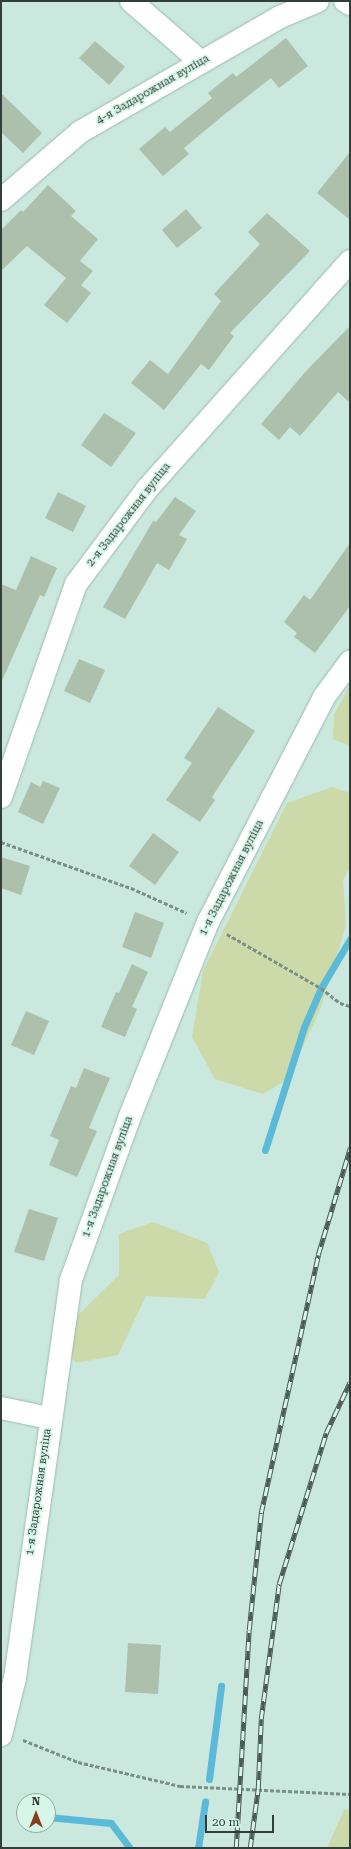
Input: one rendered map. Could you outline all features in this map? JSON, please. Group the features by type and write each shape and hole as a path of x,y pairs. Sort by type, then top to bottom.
{"street":[{"path":"131,1 201,62"},
{"name":"4-я Задарожная вуліца","path":"1,200 80,132 280,17 318,1"},
{"path":"345,1 350,4"},
{"name":"2-я Задарожная вуліца","path":"1,797 76,584 147,489 350,261"},
{"name":"1-я Задарожная вуліца","path":"1,1734 15,1678 49,1418 70,1280 130,1116 208,922 324,697 350,662"},
{"path":"1,1408 49,1418"}],"path":[{"path":"1,842 131,888 208,922 321,988 340,1003 350,1006"},
{"path":"1,1734 78,1762 180,1786 350,1794"}],"green space":[{"path":"350,684 350,746 333,739 334,715"},
{"path":"332,787 350,793 350,867 343,880 346,925 320,1010 288,1079 263,1094 215,1079 192,1037 203,971 287,803"},
{"path":"153,1222 207,1243 219,1272 205,1299 146,1296 118,1355 76,1363 68,1353 78,1315 119,1275 119,1234"},
{"path":"350,1809 350,1848 327,1848 344,1810"}],"building":[{"path":"286,38 308,66 279,88 271,78 184,148 189,154 163,176 139,149 165,127 170,132 212,98 208,93 233,73 236,77"},
{"path":"95,41 125,67 109,85 79,58"},
{"path":"1,93 42,133 23,153 1,132"},
{"path":"350,152 350,220 317,193"},
{"path":"48,185 76,211 71,216 98,239 80,261 93,271 81,285 91,293 67,323 44,305 66,278 27,246 1,271 1,230 21,210 23,212"},
{"path":"186,209 202,228 177,248 162,230"},
{"path":"267,213 310,251 230,333 234,336 209,370 201,364 164,410 131,383 150,360 168,374 221,301 214,294 260,244 248,232"},
{"path":"350,326 350,403 338,392 300,436 290,427 279,440 261,424 307,370"},
{"path":"104,413 136,433 111,467 81,445"},
{"path":"58,492 86,506 73,532 45,518"},
{"path":"175,497 196,511 179,535 187,539 169,570 157,563 125,619 103,607 153,521 156,522"},
{"path":"350,543 350,606 315,653 294,637 297,633 284,622 304,595 310,600"},
{"path":"31,556 57,568 44,597 40,595 1,683 1,584 16,590"},
{"path":"79,659 105,670 90,703 64,691"},
{"path":"218,707 255,731 212,797 215,800 200,822 166,800 192,763 184,758"},
{"path":"43,781 60,788 43,824 18,812 31,782 40,787"},
{"path":"153,833 179,852 155,885 129,866"},
{"path":"1,857 30,866 21,895 1,888"},
{"path":"135,912 164,923 151,958 122,947"},
{"path":"132,964 148,972 132,1007 137,1009 125,1037 101,1027 116,992 119,993"},
{"path":"26,1011 49,1021 34,1055 11,1045"},
{"path":"84,1068 110,1078 89,1128 97,1131 77,1177 49,1165 59,1140 50,1136 71,1086 76,1088"},
{"path":"29,1209 58,1218 44,1261 14,1252"},
{"path":"128,1643 161,1645 158,1694 125,1692"}],"waterway":[{"path":"265,1150 304,1027 321,988 350,939"},
{"path":"209,1779 221,1686"},
{"path":"198,1848 205,1802"},
{"path":"56,1818 111,1823 130,1848"}],"railway":[{"path":"236,1848 249,1630 261,1513 318,1255 350,1148"},
{"path":"250,1848 258,1789 261,1719 279,1584 326,1433 350,1382"}]}
